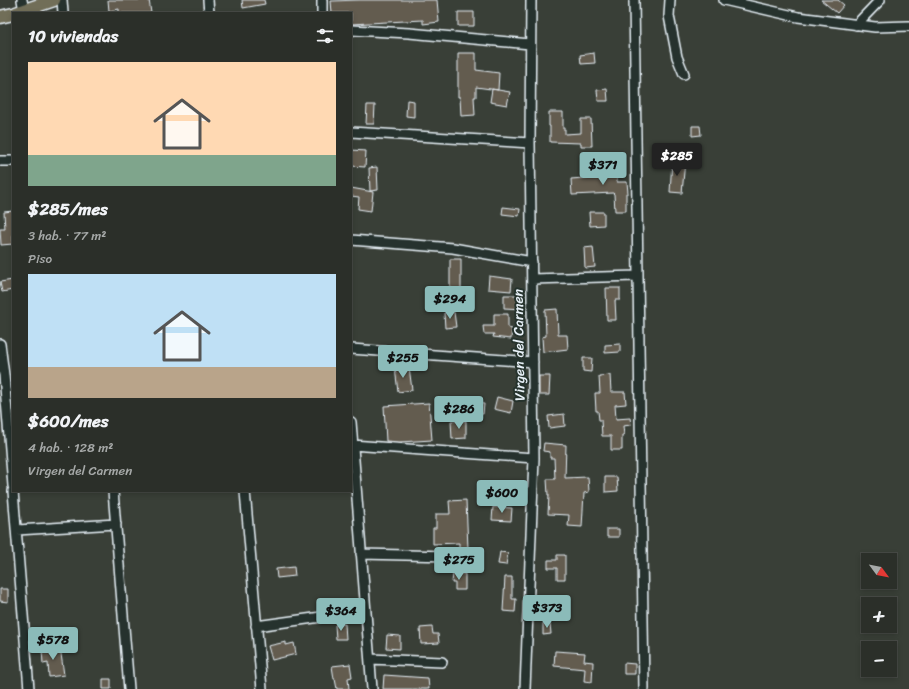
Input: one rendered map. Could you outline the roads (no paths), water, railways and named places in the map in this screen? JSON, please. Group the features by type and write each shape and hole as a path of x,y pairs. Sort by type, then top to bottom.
{"main road":[{"path":"0,17 19,9 54,0"}],"street":[{"path":"62,0 63,12"},
{"path":"208,0 209,12"},
{"path":"322,0 322,12"},
{"name":"Virgen del Carmen","path":"525,689 534,458 530,143 531,0"},
{"path":"634,0 644,689"},
{"path":"670,0 669,16 677,57 684,74"},
{"path":"724,0 798,17 875,27 909,26"},
{"path":"856,25 880,0"},
{"path":"352,30 409,33 530,44"},
{"path":"352,132 530,143"},
{"path":"0,161 12,161"},
{"path":"352,240 453,248 532,262"},
{"path":"532,279 637,276"},
{"path":"0,344 6,374 12,470"},
{"path":"352,349 533,362"},
{"path":"372,689 352,445 534,458"},
{"path":"13,492 29,689"},
{"path":"113,492 129,689"},
{"path":"245,492 262,689"},
{"path":"17,530 116,524"},
{"path":"361,554 450,556"},
{"path":"256,626 365,611"},
{"path":"370,659 442,662"}]}
